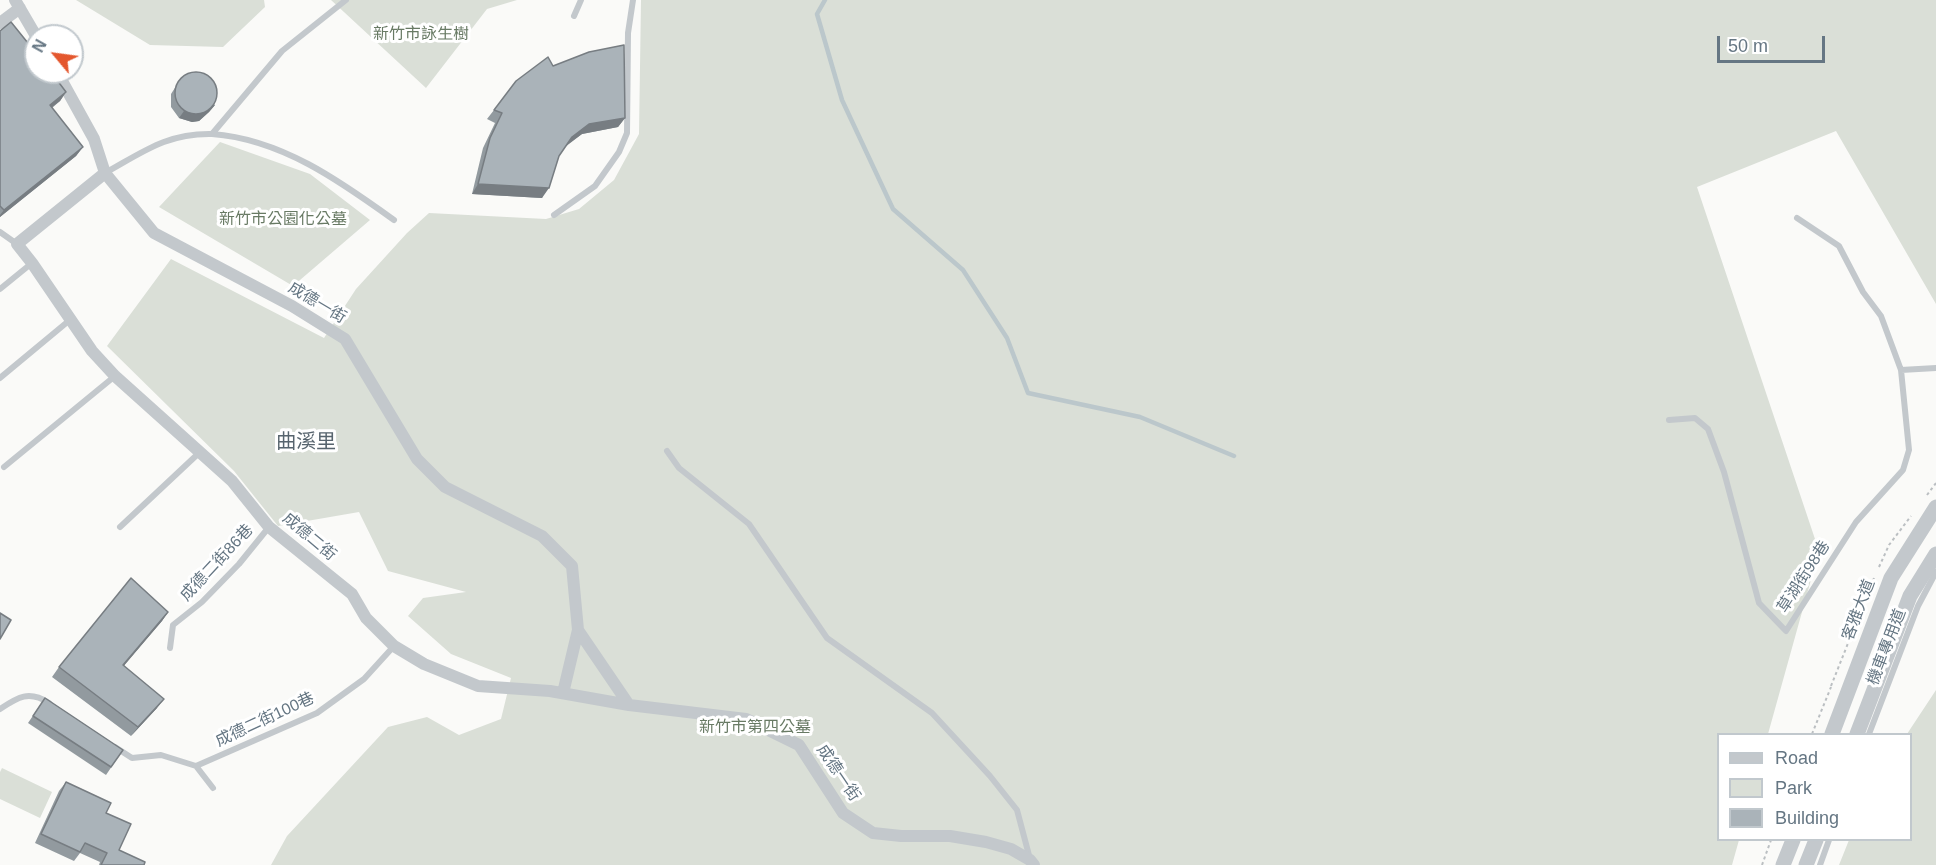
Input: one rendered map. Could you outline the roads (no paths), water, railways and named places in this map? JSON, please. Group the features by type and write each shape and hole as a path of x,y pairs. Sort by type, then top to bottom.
{"street":[{"path":"0,23 18,4 29,24"},
{"name":"成德一街","path":"64,84 94,139 105,173 154,232 292,306 345,339 417,459 445,487 542,536 572,566 579,630 563,693"},
{"path":"16,244 105,173"},
{"name":"成德二街","path":"16,244 72,318 92,351 115,376 232,482 269,527 352,594 366,618 394,645 424,663 478,686 563,693 629,705"},
{"name":"客雅大道","path":"1833,733 1891,578 1936,507"},
{"path":"1858,733 1910,596 1936,554"},
{"name":"成德一街","path":"579,630 629,705 746,719 799,744 843,813 873,833 950,836 986,842 1011,849 1032,862"},
{"path":"1784,865 1793,841"},
{"path":"1806,865 1816,841"}],"lane":[{"path":"212,135 282,51 346,0"},
{"path":"574,16 581,0"},
{"path":"554,214 594,186 619,152 627,133 628,33 633,0"},
{"path":"105,173 168,139 190,134 237,136 294,157 321,170 394,220"},
{"name":"草湖街98巷","path":"1669,420 1695,418 1708,429 1724,472 1759,603 1786,631 1856,522 1903,470 1909,450 1901,370 1881,316 1863,292 1839,246 1797,218"},
{"name":"成德二街","path":"0,232 16,244"},
{"path":"0,289 32,263"},
{"path":"0,378 72,318"},
{"path":"1901,370 1936,368"},
{"path":"4,467 115,376"},
{"path":"667,451 679,468 748,524 827,638 932,713 990,776 1017,810 1032,862"},
{"path":"120,527 200,452"},
{"name":"成德二街86巷","path":"171,648 173,625 202,603 239,564 269,527"},
{"name":"機車專用道","path":"1870,733 1918,606 1936,572"},
{"name":"成德二街100巷","path":"196,766 317,713 364,679 394,645"},
{"name":"機車專用道","path":"1826,733 1848,675 1864,648"},
{"path":"0,709 25,695 41,698 59,710"},
{"path":"105,740 132,758 161,755 196,766 213,788"},
{"path":"1777,865 1786,841"},
{"path":"1820,865 1829,841"}],"waterway":[{"path":"825,0 817,14 842,100 893,209 963,270 1007,338 1028,393 1140,417 1234,456"}],"district":[{"name":"曲溪里","path":"306,442"}],"park label":[{"name":"新竹市詠生樹","path":"421,35"},
{"name":"新竹市公園化公墓","path":"283,220"},
{"name":"新竹市第四公墓","path":"755,728"}]}
